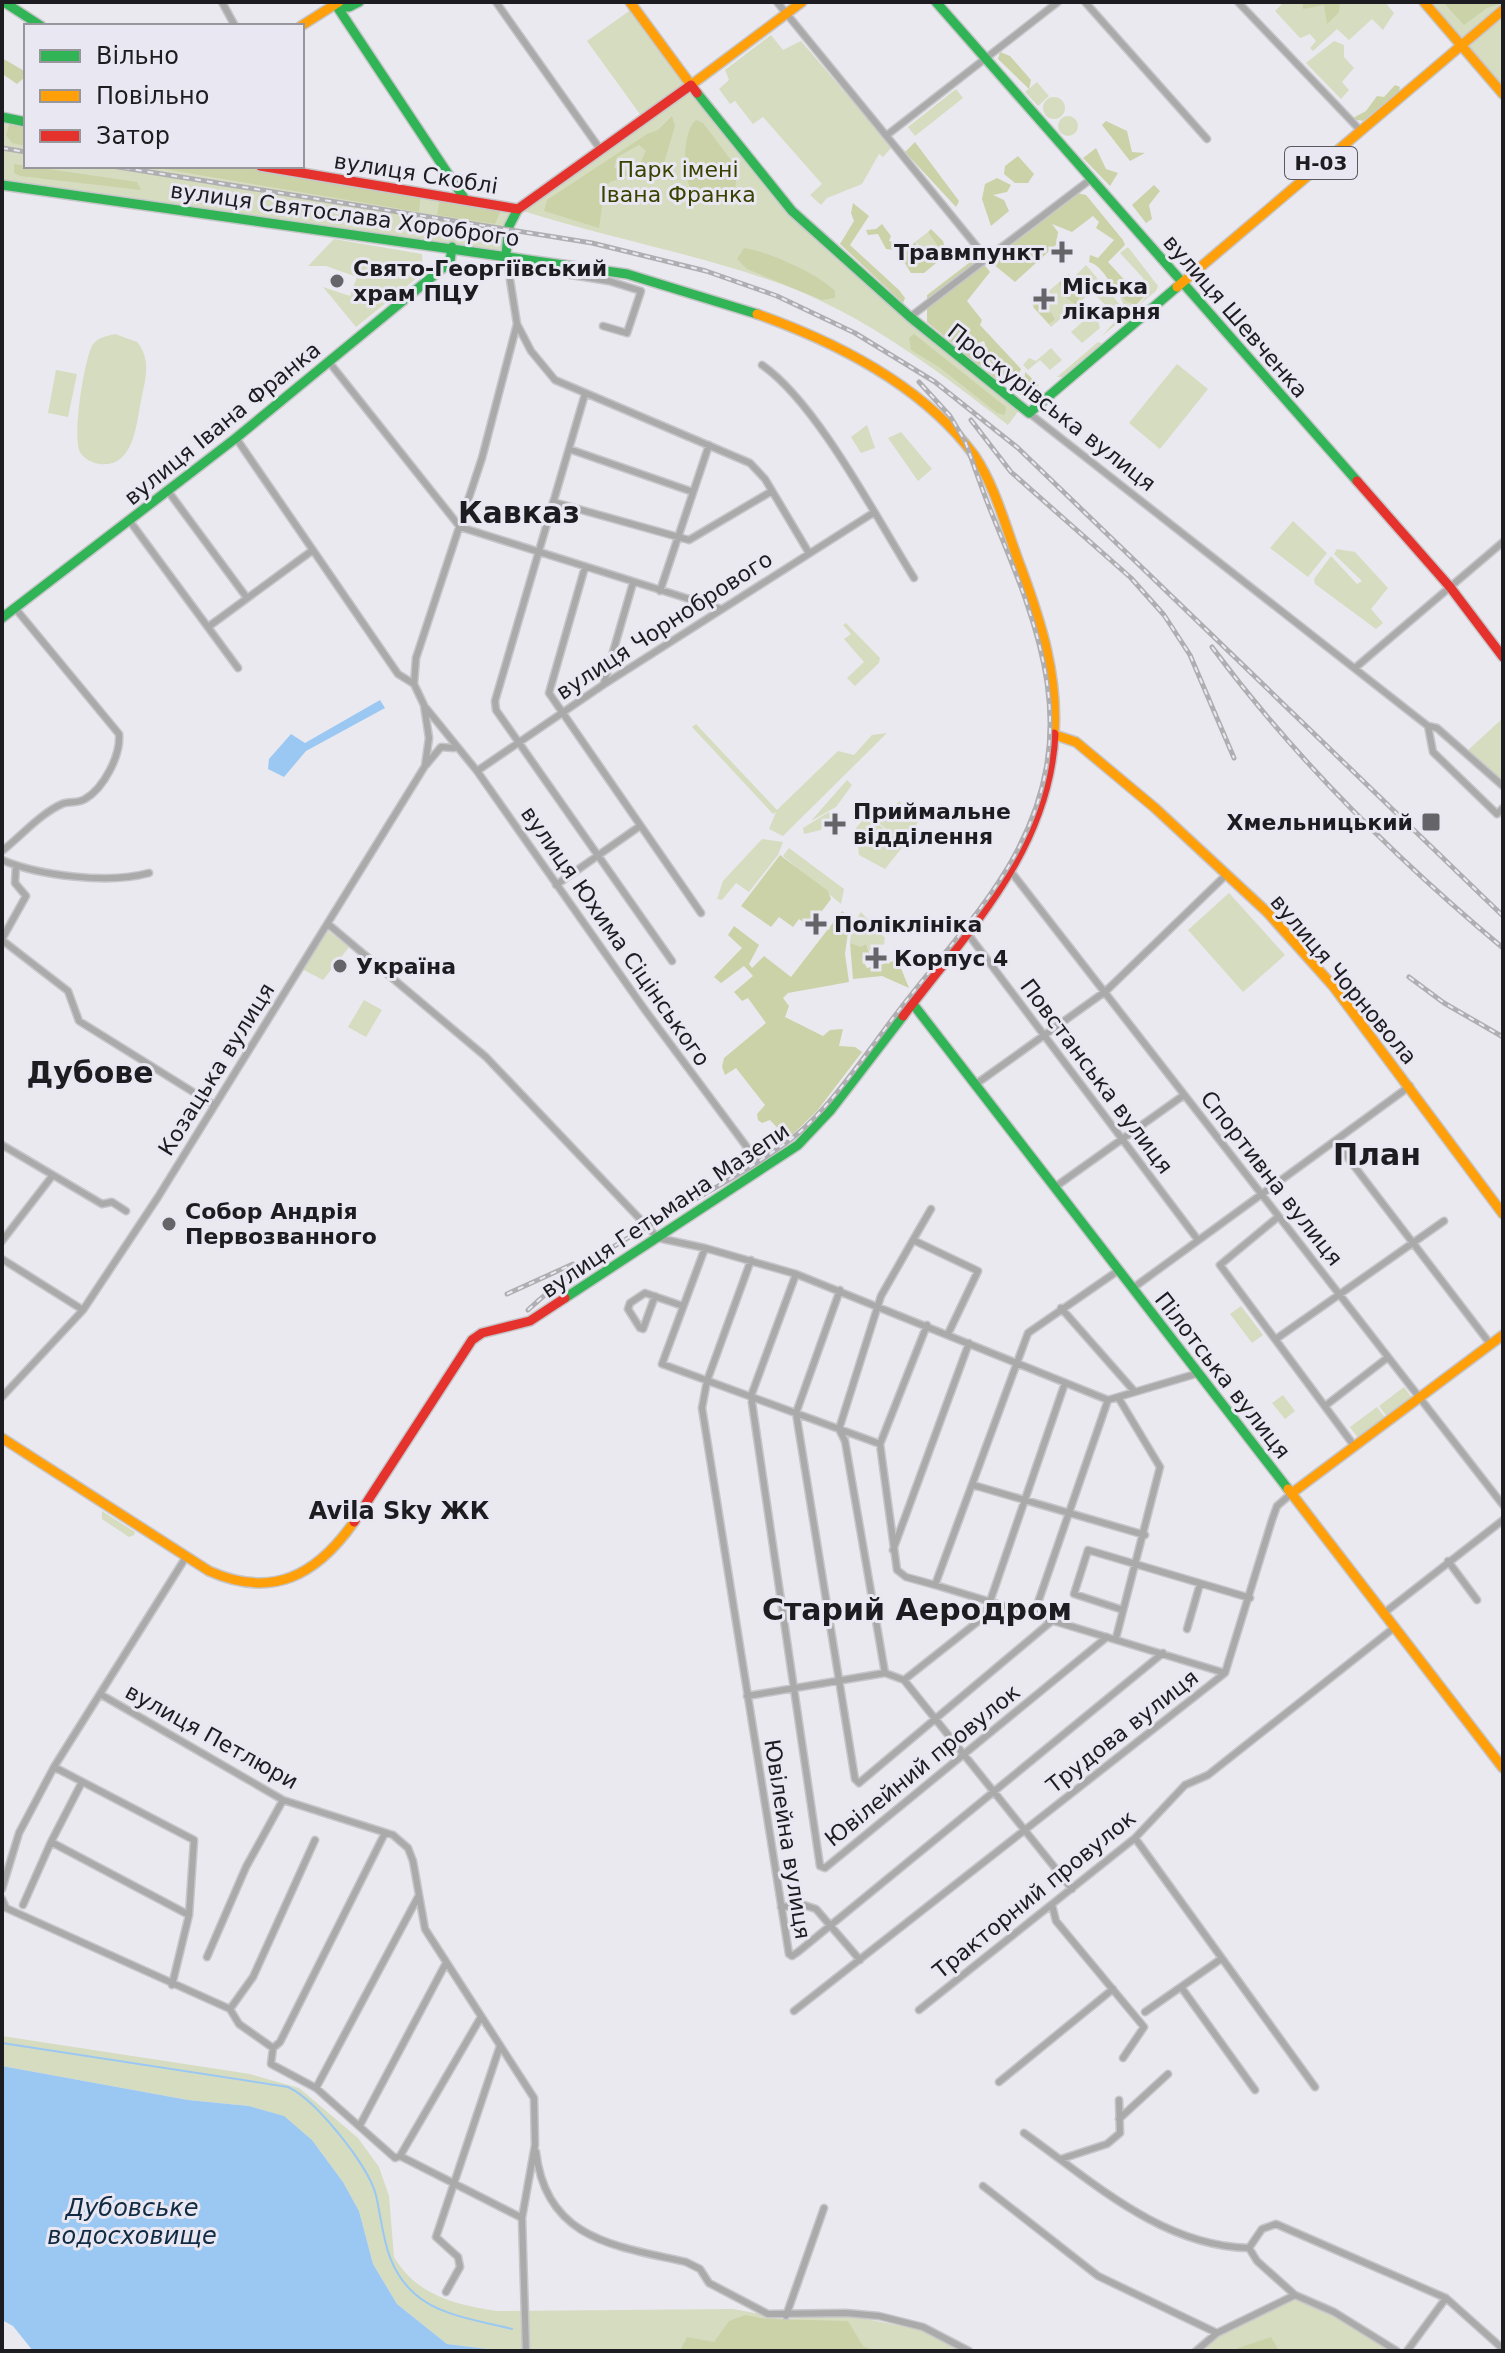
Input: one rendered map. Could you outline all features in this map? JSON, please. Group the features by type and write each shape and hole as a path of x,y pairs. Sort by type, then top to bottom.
{"main road":[{"path":"337,3 349,7 359,2"},
{"name":"Проскурівська вулиця","path":"630,2 691,85 792,211 910,317 1029,413"},
{"path":"507,260 509,226 518,209 802,2"},
{"name":"вулиця Шевченка","path":"936,2 1450,587 1503,657"},
{"path":"1424,2 1503,94"},
{"path":"304,24 337,3"},
{"path":"337,3 464,198"},
{"path":"6,5 38,24"},
{"name":"Н-03","path":"1181,280 1503,10"},
{"path":"2,117 24,122"},
{"name":"вулиця Скоблі","path":"273,168 518,209"},
{"name":"вулиця Святослава Хороброго","path":"2,185 452,247 507,260 665,282 743,308 820,341 877,372 965,441 992,493"},
{"name":"вулиця Івана Франка","path":"2,618 236,438 329,362 450,262 452,247"},
{"path":"1029,413 1181,280"},
{"name":"вулиця Гетьмана Мазепи","path":"186,1557 225,1579 250,1586 281,1582 317,1564 337,1546 391,1469 472,1340 482,1333 530,1321 798,1145 830,1111 968,934 1012,873 1035,828 1047,789 1055,735 1056,700 1049,645 992,493"},
{"name":"вулиця Чорновола","path":"1055,735 1076,742 1185,832 1313,962 1410,1086 1503,1214"},
{"name":"Пілотська вулиця","path":"913,1004 1503,1768"},
{"name":"Трудова вулиця","path":"1292,1493 1503,1335"},
{"path":"2,1438 186,1557"}],"street":[{"path":"222,2 234,24"},
{"path":"496,2 600,149"},
{"path":"777,2 987,259"},
{"path":"887,135 1058,2"},
{"path":"1085,2 1207,139"},
{"path":"1238,2 1360,130"},
{"path":"910,317 1091,179"},
{"path":"603,326 627,333 641,291 609,281 507,260 517,324 544,369 555,380 750,463 772,491 809,553"},
{"path":"236,438 398,674 414,684 420,640 460,527 517,324"},
{"path":"329,362 460,527 721,609"},
{"path":"762,365 780,378 803,407 914,578"},
{"path":"585,394 495,701 496,710 600,854 672,961"},
{"name":"Проскурівська вулиця","path":"1029,413 1428,726 1437,728 1503,786"},
{"path":"660,591 709,445"},
{"path":"569,449 693,492"},
{"path":"168,491 247,598"},
{"path":"674,547 772,491"},
{"path":"553,502 689,540"},
{"name":"вулиця Чорнобрового","path":"477,771 603,685 873,513"},
{"path":"129,520 238,668"},
{"path":"1355,668 1503,542"},
{"path":"208,627 313,550"},
{"path":"585,567 549,684 549,693 701,913"},
{"path":"603,685 633,583"},
{"path":"2,851 64,803 79,802 94,791 116,754 119,734 15,608"},
{"name":"Козацька вулиця","path":"2,1397 83,1310 425,766 429,739 424,705 414,684"},
{"name":"вулиця Юхима Сіцінського","path":"424,705 477,771 755,1158"},
{"path":"1428,726 1433,752 1497,814 1503,808"},
{"path":"425,766 442,747 444,733 433,731 429,739 433,746 442,747 458,750"},
{"path":"556,885 640,826"},
{"path":"2,860 16,866 105,879 126,880 149,873"},
{"path":"16,866 15,883 26,896 2,940 68,991 79,1021 214,1105"},
{"name":"Спортивна вулиця","path":"1012,873 1503,1505"},
{"path":"976,1084 1106,991 1228,874"},
{"path":"328,924 486,1057 658,1238 796,1274 1108,1400 1199,1373"},
{"name":"Повстанська вулиця","path":"968,934 1198,1240"},
{"path":"1133,1288 1410,1086"},
{"path":"1055,1187 1184,1095"},
{"path":"1335,1141 1491,1345"},
{"path":"2,1145 102,1204 112,1202 126,1211"},
{"path":"2,1241 53,1175"},
{"path":"885,1673 845,1441 839,1429 878,1314 878,1306 931,1209"},
{"path":"1278,1217 1220,1265 1355,1447"},
{"path":"1276,1339 1444,1221"},
{"path":"913,1240 978,1271 948,1334"},
{"path":"705,1248 662,1364 880,1444"},
{"path":"2,1259 83,1310"},
{"name":"Ювілейна вулиця","path":"751,1260 707,1381 702,1408 787,1946 792,1956 1163,1653"},
{"path":"935,1585 1028,1333 1119,1270"},
{"name":"Ювілейний провулок","path":"796,1274 751,1396 820,1866 825,1868 1107,1637"},
{"path":"840,1290 796,1413 839,1683 859,1783 1053,1620"},
{"path":"655,1296 643,1329 640,1328 628,1309 630,1303 645,1293 655,1296 683,1306"},
{"path":"1061,1308 1135,1392"},
{"path":"927,1325 880,1444 897,1570 906,1577 1225,1673"},
{"path":"893,1551 969,1343"},
{"path":"1325,1406 1387,1358"},
{"path":"904,1680 985,1616 1065,1383"},
{"path":"1116,1638 1145,1535 1160,1467 1118,1397"},
{"path":"1034,1614 1108,1400"},
{"path":"973,1485 1145,1535"},
{"name":"Трудова вулиця","path":"794,2011 1225,1673 1277,1506 1292,1493"},
{"path":"1384,1613 1503,1520"},
{"path":"1123,1610 1074,1594 1088,1550 1250,1598"},
{"name":"вулиця Петлюри","path":"186,1557 100,1694 283,1800 385,1833 408,1848 425,1929 534,2098 535,2145"},
{"path":"1448,1561 1477,1600"},
{"path":"1187,1629 1200,1584"},
{"name":"Тракторний провулок","path":"919,2010 1135,1838 1185,1785 1208,1775 1395,1627"},
{"path":"747,1696 885,1673 904,1680 933,1720 1072,1889"},
{"path":"2,1889 19,1833 54,1767 100,1694"},
{"path":"54,1767 194,1840 189,1915 172,1985"},
{"path":"23,1905 82,1782"},
{"path":"207,1957 246,1867 283,1800"},
{"path":"385,1833 280,2042 273,2048 271,2064 316,2088 395,2158 400,2156 481,2017"},
{"path":"1135,1838 1315,2087"},
{"path":"230,2009 253,1977 315,1840"},
{"path":"51,1842 189,1915"},
{"path":"316,2088 418,1897"},
{"path":"2,1899 6,1908 230,2009 239,2024 273,2048"},
{"path":"1052,1905 1056,1921 1144,2027 1123,2058"},
{"path":"781,1907 810,1906 860,1960"},
{"path":"1145,2012 1221,1959"},
{"path":"360,2125 446,1963"},
{"path":"1181,1987 1255,2090"},
{"path":"999,2082 1113,1989"},
{"path":"446,2292 460,2267 458,2257 436,2237 500,2046"},
{"path":"1119,2119 1168,2074"},
{"path":"1061,2159 1107,2144 1120,2133 1119,2100"},
{"path":"1024,2133 1165,2230 1200,2242 1249,2248 1295,2295 1334,2312 1397,2351"},
{"path":"526,2351 522,2218 535,2145"},
{"path":"535,2145 547,2194 558,2211 579,2231 609,2243 686,2262 700,2269 709,2283 768,2314 846,2313 879,2316 923,2327 969,2351"},
{"path":"400,2156 522,2218"},
{"path":"983,2186 1098,2276 1217,2333"},
{"path":"786,2316 824,2208"},
{"path":"1249,2248 1262,2229 1276,2224 1446,2298 1503,2349"},
{"path":"1196,2351 1217,2333 1295,2295"},
{"path":"1407,2351 1446,2298"}],"green space":[{"path":"1284,2 1385,2 1394,13 1383,30 1372,19 1349,40 1337,29 1313,51 1310,48 1316,41 1310,34 1300,38 1275,11"},
{"path":"1303,2 1340,2 1339,12 1327,24 1324,5 1303,9"},
{"path":"1427,2 1503,2 1503,7 1461,42"},
{"path":"1443,2 1503,3 1487,8 1464,25"},
{"path":"632,9 687,84 642,117 587,41"},
{"path":"1503,13 1503,90 1464,46"},
{"path":"771,35 783,50 801,41 892,147 883,157 879,154 862,184 827,198 821,205 810,195 822,184 763,117 753,124 735,101 730,104 719,89 729,80 725,70"},
{"path":"1334,41 1344,45 1344,57 1354,68 1342,82 1349,90 1341,99 1306,63"},
{"path":"1000,52 1010,56 1031,80 1029,89 998,59"},
{"path":"2,58 24,71 24,78 17,84 4,75 2,78"},
{"path":"1037,82 1049,96 1038,106 1025,92"},
{"path":"1395,85 1400,87 1399,91 1363,121 1351,119 1366,111 1377,96 1384,97"},
{"name":"Парк імені Івана Франка","path":"690,88 761,180 1020,409 1008,425 900,346 812,297 717,264 523,211"},
{"path":"956,89 963,98 915,136 908,127"},
{"path":"1054,97 1065,108 1054,119 1043,108"},
{"path":"672,116 675,126 664,163 610,182 605,188 599,228 544,211 547,200 647,134 658,130","holes":["639,145 646,151 639,165 628,171 614,168 617,157"]},
{"path":"1068,116 1075,119 1078,126 1075,133 1068,136 1061,133 1058,126 1061,119"},
{"path":"2,120 24,125 24,168 250,168 515,213 504,252 2,182"},
{"path":"696,120 703,123 737,168 734,204 706,202 697,197 689,186 685,166 686,144"},
{"path":"1106,121 1127,131 1132,152 1145,153 1130,161 1102,125"},
{"path":"10,122 24,125 24,146 12,143 6,135"},
{"path":"915,142 959,201 956,207 905,152"},
{"path":"1096,148 1106,169 1118,173 1110,186 1083,158"},
{"path":"1018,156 1034,174 1028,183 1015,183 1004,174 1005,166"},
{"path":"14,164 24,168 137,182 141,190 20,176 14,173"},
{"path":"158,168 251,168 421,194 419,212"},
{"path":"997,178 1011,185 1007,192 993,195 1004,200 1009,211 991,226 982,199 985,184"},
{"path":"1154,185 1160,191 1149,205 1152,219 1146,223 1132,205"},
{"path":"1077,193 1086,195 1123,240 1125,245 1108,262 1130,286 1139,281 1144,285 1146,295 1136,305 1121,296 1101,270 1089,262 1090,255 1098,258 1114,240 1096,228 1099,222 1093,216 1072,232 1052,224 1058,232 1056,245 1015,282 987,259"},
{"path":"440,198 501,210 495,224 437,215"},
{"path":"853,203 869,216 850,245 899,290 905,298 903,303 840,244 854,221 851,213"},
{"path":"882,224 891,236 889,241 900,244 896,250 886,249 878,234 868,235 866,230 876,229"},
{"path":"931,229 943,241 947,254 924,273 911,273 901,257 915,242 918,247 913,258 918,263 924,258 920,248 933,258 941,251 928,232"},
{"path":"928,232 941,251 918,264 913,258 918,244 915,242"},
{"path":"334,239 422,254 423,273 356,327 323,287 350,296 357,277 326,266 308,266"},
{"path":"1128,247 1158,286 1138,306 1145,298 1143,278 1120,253"},
{"path":"744,248 805,271 835,291 835,298 822,300 747,269 737,259"},
{"path":"978,256 990,272 967,301 982,320 980,325 1021,369 1018,376 995,378 988,372 991,368 998,372 990,361 984,341 978,343 981,367 927,322 927,295"},
{"path":"1086,265 1121,306 1115,315 1076,275"},
{"path":"1069,274 1088,295 1051,327 1032,305"},
{"path":"1064,278 1071,288 1080,284 1088,290 1084,296 1078,293 1079,301 1075,304 1065,297 1059,283"},
{"path":"1120,297 1138,306 1102,336 1126,309"},
{"path":"1045,303 1055,319 1049,324 1033,307"},
{"path":"1098,308 1102,312 1097,318 1100,328 1082,343 1071,332"},
{"path":"115,334 137,342 145,357 146,372 137,425 126,453 111,464 100,464 88,460 80,452 77,431 80,398 93,344 100,338"},
{"path":"914,334 1006,407 1005,415 997,413 939,367 911,350 909,338"},
{"path":"1098,342 1103,344 1063,377 1057,377"},
{"path":"1051,348 1062,360 1050,370 1040,360 1028,370 1023,365 1029,358 1036,361"},
{"path":"1177,364 1208,389 1160,449 1129,423"},
{"path":"56,370 77,374 68,417 48,413"},
{"path":"1025,372 1039,385 1023,399 1016,389 1024,389"},
{"path":"867,425 875,448 861,453 851,437"},
{"path":"901,432 932,469 918,481 888,438"},
{"path":"1293,521 1327,553 1308,577 1270,548"},
{"path":"1337,549 1355,552 1388,588 1371,609 1383,623 1376,629 1315,584 1314,579 1331,556 1357,584 1362,581 1334,554"},
{"path":"846,623 880,658 879,663 855,686 847,678 864,662 844,639 851,634 843,625"},
{"path":"1503,718 1503,786 1466,752"},
{"path":"696,724 777,810 838,751 854,755 872,735 887,733 783,836 769,829 776,812 773,814 692,727"},
{"path":"847,780 852,785 836,807 811,821"},
{"path":"899,801 918,822 905,844 871,817 873,814 883,822"},
{"path":"829,812 832,815 821,830 804,834 803,828"},
{"path":"867,815 904,845 885,869 859,855 856,828"},
{"path":"762,839 783,842 778,855 749,892 736,883 722,900 717,899 723,881"},
{"path":"789,848 844,889 841,904 783,856"},
{"path":"780,855 828,891 831,899 810,927 799,919 793,927 779,917 771,927 741,906"},
{"path":"1229,893 1285,955 1243,992 1188,930"},
{"path":"842,911 850,917 845,954 849,982 788,993 783,998 789,1006 785,1017 823,1036 830,1030 843,1029 839,1046 855,1047 862,1052 817,1111 788,1139 770,1120 762,1123 758,1120 757,1114 765,1105 736,1068 725,1075 722,1067 724,1058 766,1023 748,998 742,1001 734,992 753,976 744,966 721,983 714,977 742,948 728,935 734,926 759,945 749,964 752,968 764,956 791,977"},
{"path":"861,912 885,938 884,944 870,951 866,945 861,948 850,943 852,926"},
{"path":"327,930 349,947 323,980 302,969"},
{"path":"850,943 861,947 866,944 870,954 862,959 867,968 894,961 896,956 909,988 882,976 853,979"},
{"path":"364,1000 382,1010 366,1037 348,1027"},
{"path":"1241,1306 1263,1335 1252,1343 1230,1314"},
{"path":"1404,1387 1413,1399 1388,1418 1379,1406"},
{"path":"1283,1395 1295,1411 1285,1419 1272,1403"},
{"path":"1377,1407 1386,1419 1359,1439 1350,1427"},
{"path":"102,1511 135,1532 134,1535 129,1537 102,1519"},
{"path":"2,2036 250,2074 299,2088 358,2138 379,2167 389,2196 394,2257 403,2270 426,2290 452,2302 497,2311 733,2309 786,2319 846,2315 922,2330 964,2351 503,2351 447,2344 397,2304 373,2264 359,2211 343,2182 312,2140 283,2116 249,2106 188,2100 2,2066"},
{"path":"1295,2297 1333,2314 1392,2351 1199,2351 1218,2335"},
{"path":"745,2315 767,2319 848,2321 863,2346 874,2351 680,2351 687,2337 714,2342 729,2321"},
{"path":"1271,2337 1279,2351 1230,2351"}],"water":[{"path":"380,700 385,708 306,751 284,777 268,769 269,759 291,734 305,743"},
{"name":"Дубовське водосховище","path":"2,2066 188,2100 249,2106 284,2116 312,2140 343,2182 359,2211 373,2264 397,2304 447,2344 503,2351 33,2351 13,2326 2,2320"}],"waterway":[{"path":"2,2043 288,2087 326,2119 363,2167 376,2195 391,2260 415,2294 436,2308 512,2329"}],"railway":[{"path":"2,148 24,152"},
{"path":"124,168 592,243 706,271 777,296 855,333 935,382 1018,448 1503,916"},
{"path":"528,1310 587,1263 756,1163 804,1128 837,1093 979,910 1015,855 1035,810 1047,766 1050,724 1047,683 1038,641 1026,600 965,441 950,416 919,382"},
{"path":"971,420 1011,472 1131,578 1164,615 1190,655 1234,758"},
{"path":"1212,647 1278,729 1348,806 1424,879 1503,948"},
{"path":"1409,977 1444,1003 1503,1037"},
{"path":"507,1294 573,1264"}],"traffic: fast":[{"path":"4,2 38,24"},
{"path":"334,2 464,198"},
{"path":"336,6 349,7 359,2"},
{"path":"936,2 1357,481"},
{"path":"697,93 792,211 910,317 1029,413 1177,287"},
{"path":"2,117 24,122"},
{"path":"2,185 627,274 757,314"},
{"path":"506,254 509,226 518,209"},
{"path":"2,618 236,438 450,262 452,247"},
{"path":"913,1004 1288,1489"},
{"path":"565,1298 798,1145 830,1111 903,1016"}],"traffic: slow":[{"path":"304,24 339,2"},
{"path":"630,2 691,85 802,2"},
{"path":"1424,2 1503,94"},
{"path":"1177,287 1503,10"},
{"path":"757,314 817,338 904,387 953,430 974,455 995,495 1041,629 1051,670 1054,734"},
{"path":"1055,735 1076,742 1155,808 1267,912 1333,986 1503,1214"},
{"path":"1292,1493 1503,1335"},
{"path":"2,1438 209,1571 232,1579 253,1583 291,1577 324,1556 354,1522"},
{"path":"1288,1489 1503,1768"}],"traffic: jam":[{"path":"272,168 518,209 691,85 697,93"},
{"path":"1357,481 1450,587 1503,657"},
{"path":"903,1016 978,919 1021,851 1037,814 1048,776 1054,734"},
{"path":"354,1522 472,1340 482,1333 530,1321 565,1298"}],"place":[{"name":"Травмпункт","path":"1062,252"},
{"name":"Свято-Георгіївський храм ПЦУ","path":"337,281"},
{"name":"Міська лікарня","path":"1044,299"},
{"name":"Хмельницький","path":"1431,822"},
{"name":"Приймальне відділення","path":"835,824"},
{"name":"Поліклініка","path":"816,924"},
{"name":"Корпус 4","path":"876,958"},
{"name":"Україна","path":"340,966"},
{"name":"Собор Андрія Первозванного","path":"169,1224"}],"district":[{"name":"Кавказ","path":"519,513"},
{"name":"Дубове","path":"90,1073"},
{"name":"План","path":"1377,1155"},
{"name":"Avila Sky ЖК","path":"399,1511"},
{"name":"Старий Аеродром","path":"917,1610"}]}
